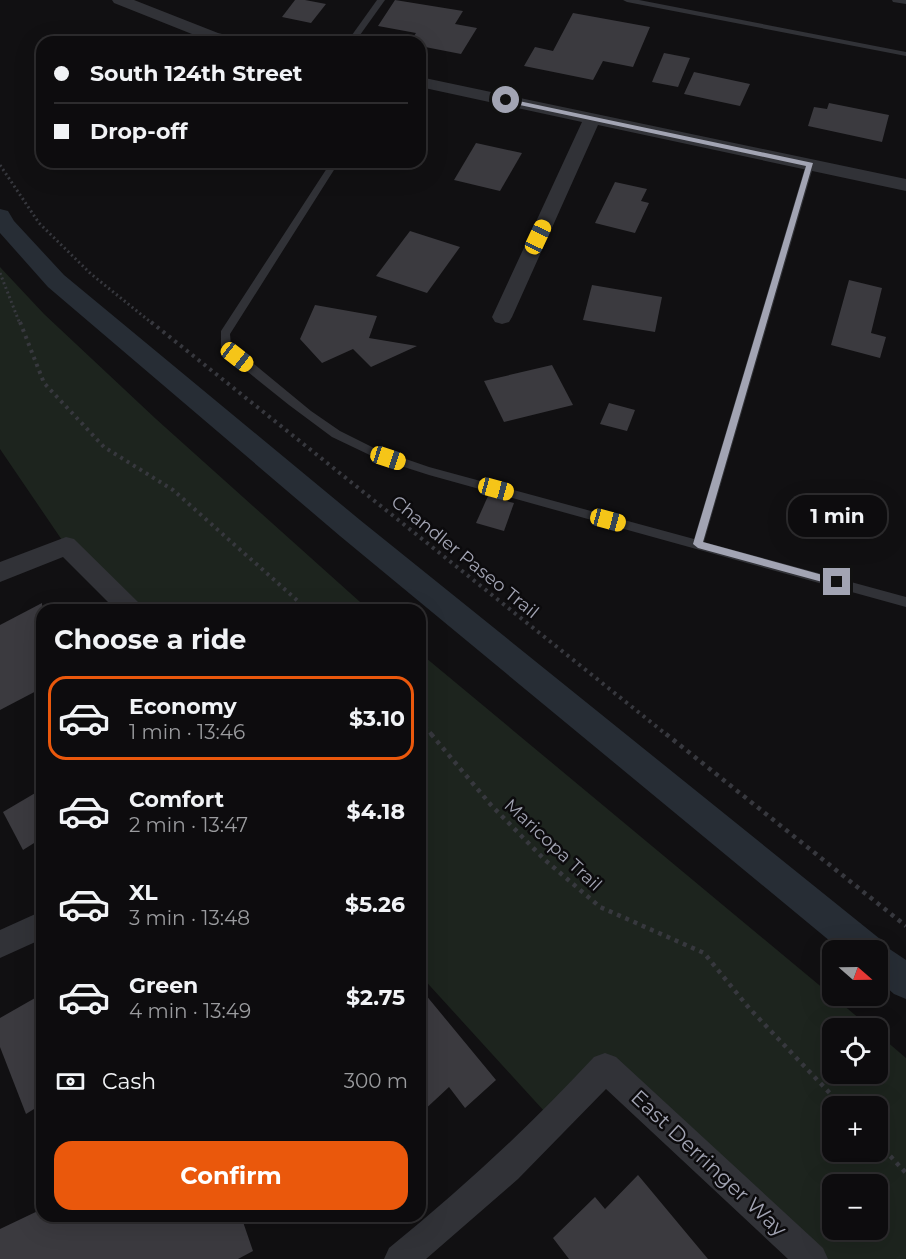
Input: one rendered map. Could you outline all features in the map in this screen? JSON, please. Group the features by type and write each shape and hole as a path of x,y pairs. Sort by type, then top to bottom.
{"street":[{"path":"120,0 202,36"},
{"path":"426,83 906,185"},
{"path":"502,317 592,118"},
{"path":"0,572 66,546 125,604"},
{"path":"0,944 36,928"},
{"name":"East Derringer Way","path":"400,1259 446,1223 555,1123 605,1068 812,1259"}],"lane":[{"path":"355,36 381,0"},
{"path":"627,0 906,54"},
{"path":"896,0 906,2"},
{"path":"698,544 810,164"},
{"path":"331,168 225,334 226,346 237,357 324,426 351,442 388,458 906,602"}],"path":[{"name":"Chandler Paseo Trail","path":"0,165 39,223 91,274 906,926"},
{"path":"0,273 44,383 104,447 173,490 301,604"},
{"name":"Maricopa Trail","path":"426,728 491,805 545,860 600,907 704,953 749,1008 833,1096"},
{"path":"888,1154 906,1173"}],"shaded area":[{"path":"0,267 44,314 156,419 362,604 125,604 66,546 0,449"},
{"path":"426,658 822,987 822,1006 844,1006 859,1018 822,1018 822,1084 888,1084 888,1043 906,1058 906,1259 812,1259 605,1068 555,1123 426,982"}],"building":[{"path":"295,0 326,4 311,23 282,17"},
{"path":"395,0 463,11 455,24 477,28 461,54 426,47 426,36 414,36 416,33 378,26"},
{"path":"573,13 650,27 633,67 603,61 593,80 524,66 535,47 553,51"},
{"path":"664,53 690,58 678,87 652,82"},
{"path":"694,72 750,84 740,106 684,94"},
{"path":"829,103 889,115 882,142 808,126 814,107 827,109"},
{"path":"476,143 522,153 500,191 454,180"},
{"path":"615,182 647,189 641,201 649,203 635,233 595,223"},
{"path":"410,231 460,247 427,293 376,276"},
{"path":"849,280 882,288 871,333 886,337 880,358 831,345"},
{"path":"592,285 662,297 655,332 583,320"},
{"path":"315,305 377,316 369,338 417,346 371,367 353,349 322,363 300,339"},
{"path":"552,365 573,405 504,422 484,381"},
{"path":"609,403 635,410 627,431 600,424"},
{"path":"488,496 514,503 504,531 476,523"},
{"path":"36,606 36,691 0,710 0,625"},
{"path":"36,793 36,842 23,850 3,812"},
{"path":"426,995 496,1080 465,1108 449,1087 426,1108"},
{"path":"36,997 36,1108 26,1114 0,1047 0,1018"},
{"path":"638,1175 708,1259 569,1259 553,1238 595,1197 605,1209"},
{"path":"36,1212 36,1222 243,1222 253,1251 238,1259 0,1259 0,1229"}],"waterway":[{"path":"0,216 6,226 56,281 350,528 855,940"},
{"path":"888,967 906,982"}],"route":[{"path":"506,100 810,164 698,544 837,582"}]}
